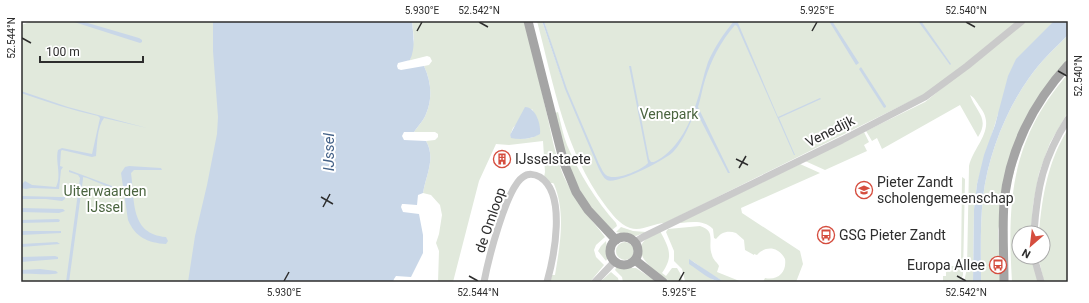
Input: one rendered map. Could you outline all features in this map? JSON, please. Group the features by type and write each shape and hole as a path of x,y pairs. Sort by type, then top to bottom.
{"main road":[{"path":"528,21 564,163 576,192 588,210 616,240"},
{"path":"1004,282 1004,204 1011,166 1023,132 1036,108 1052,83 1068,65"},
{"path":"1009,282 1007,253 1008,204 1014,166 1032,122 1046,98 1068,70"},
{"path":"624,237 635,242 638,247 638,252 635,260 631,263 623,265 615,261 610,251 616,240 624,237"},
{"path":"635,260 663,282"}],"street":[{"name":"Venedijk","path":"635,242 842,140 925,97 967,66 1022,21"},
{"path":"1035,225 1037,196 1044,165 1051,148 1068,119"},
{"name":"de Omloop","path":"484,282 493,244 508,201 523,176 532,174 541,178 547,184 556,208 555,248 547,282"},
{"path":"595,282 615,261"},
{"path":"1036,265 1041,282"}],"green space":[{"name":"Uiterwaarden IJssel","path":"33,21 230,21 238,282 21,282 21,25"},
{"path":"412,21 524,21 555,151 564,177 577,201 605,237 596,245 594,250 596,257 604,265 590,282 550,282 552,275 555,275 560,241 561,218 558,195 554,184 550,183 544,177 543,141 509,145 496,144 479,181 453,282 438,282 439,251 436,243 442,215 440,205 431,195 423,193 430,160 429,147 426,141 435,140 438,137 438,134 435,132 414,132 424,118 430,102 430,84 424,66 429,65 432,61 430,57 427,56 407,61 410,60 414,39","holes":["532,109 540,132 538,135 530,138 517,138 510,136 513,128"]},
{"name":"Venepark","path":"537,21 542,21 565,88 544,21 1068,22 998,114 977,184 974,209 973,282 964,282 967,268 969,166 983,137 986,123 985,115 975,99 970,95 981,115 983,125 978,137 960,105 882,149 877,138 872,141 866,131 925,102 951,81 665,223 634,229 622,224 610,212 591,184 580,163 570,140 555,94"},
{"path":"1068,35 1068,61 1057,72 1031,110 1000,222 998,230 999,253 1001,260 1001,282 981,282 981,229 983,197 993,150 1005,120 1020,91 1038,66"},
{"path":"1068,74 1068,112 1050,143 1039,173 1033,205 1032,225 1011,225 1012,197 1024,147 1034,122 1049,98"},
{"path":"558,112 566,141 577,166 588,186 616,223 617,226 612,230 595,212 580,190 574,178 565,152 555,113"},
{"path":"1068,129 1068,282 1044,282 1040,265 1051,265 1051,225 1040,225 1042,206 1047,179 1061,141"},
{"path":"864,132 869,142 864,145 867,151 825,170 805,161"},
{"path":"800,164 820,173 741,208 742,213 800,251 803,264 796,282 763,282 765,278 770,279 778,277 785,268 785,259 776,250 768,249 754,255 745,250 744,240 736,233 725,232 716,239 714,238 713,229 706,224 698,222 680,222"},
{"path":"962,177 965,179 963,275 960,282 943,282 943,276 946,276 946,266 961,266"},
{"path":"700,226 705,228 710,234 712,255 719,266 717,272 742,282 724,282 691,260 717,282 685,281 682,269 674,261 674,251 666,232 668,229"},
{"path":"621,227 633,231 646,232 636,236 616,232"},
{"path":"660,231 669,252 668,262 662,273 666,276 672,268 677,268 683,282 669,282 648,264 641,253 641,247 645,239"},
{"path":"606,241 608,257 606,261 598,251"},
{"path":"621,242 629,242 634,247 632,258 629,260 621,260 616,255 616,247"},
{"path":"1011,265 1033,265 1038,282 1012,282"},
{"path":"616,268 636,268 657,282 623,282 622,277 615,270"},
{"path":"611,272 618,278 619,282 600,282"}],"water":[{"path":"71,21 81,21 139,38 142,42 140,43"},
{"name":"IJssel","path":"213,21 412,21 414,40 412,55 410,60 398,63 397,66 398,69 401,70 424,66 430,84 430,102 425,116 414,132 404,132 402,136 404,140 426,141 429,147 430,160 423,193 418,195 417,205 402,204 401,207 403,212 419,214 423,235 423,253 411,277 396,276 393,282 188,282 195,236 217,134 218,117 213,51"},
{"path":"542,21 544,21 567,89 599,164 605,174 610,177 628,174 640,169 648,163 629,66 631,66 649,159 651,162 654,162 669,152 681,138 690,121 698,99 708,62 713,51 734,21 739,21 738,23 778,117 820,98 821,99 779,118 794,155 737,26 735,25 713,58 705,80 698,107 730,173 728,173 696,111 681,142 669,155 641,171 620,179 612,181 607,180 598,167 565,89"},
{"path":"829,21 832,21 859,63 856,65"},
{"path":"918,21 921,21 951,64 950,65"},
{"path":"1054,21 1068,21 1068,35 1038,66 1020,91 1005,120 993,150 985,182 982,208 981,282 973,282 974,209 977,184 984,155 995,125 1008,76 1016,59"},
{"path":"861,67 886,107 884,108 859,69"},
{"path":"21,91 68,107 147,128 104,118 99,131 96,156 92,157 61,151 60,166 63,167 61,170 59,189 21,188 21,185 25,181 32,185 56,187 58,183 58,150 62,148 92,154 100,118 98,116 21,93"},
{"path":"525,107 529,108 535,113 540,126 540,134 526,139 511,138 510,135"},
{"path":"125,167 161,168 162,170 134,170 131,173 134,205 140,223 146,230 154,235 166,237 168,241 166,244 153,242 138,235 128,220 121,173"},
{"path":"69,170 112,186 113,188 83,177 69,282 66,282 80,178 78,175 69,172"},
{"path":"21,196 65,197 65,199 62,201 46,199 21,199"},
{"path":"21,208 63,209 65,211 59,213 21,212"},
{"path":"21,220 60,220 59,222 21,223"},
{"path":"21,231 61,231 61,233 21,235"},
{"path":"57,242 60,244 21,247 21,244"},
{"path":"21,257 58,257 58,259 21,262"},
{"path":"689,259 724,282 719,282 706,276 689,264"},
{"path":"40,269 56,271 58,273 21,274 21,270"}],"place":[{"name":"IJsselstaete","path":"502,159"},
{"name":"Pieter Zandt scholengemeenschap","path":"864,190"},
{"name":"GSG Pieter Zandt","path":"826,235"},
{"name":"Europa Allee","path":"998,265"}]}
